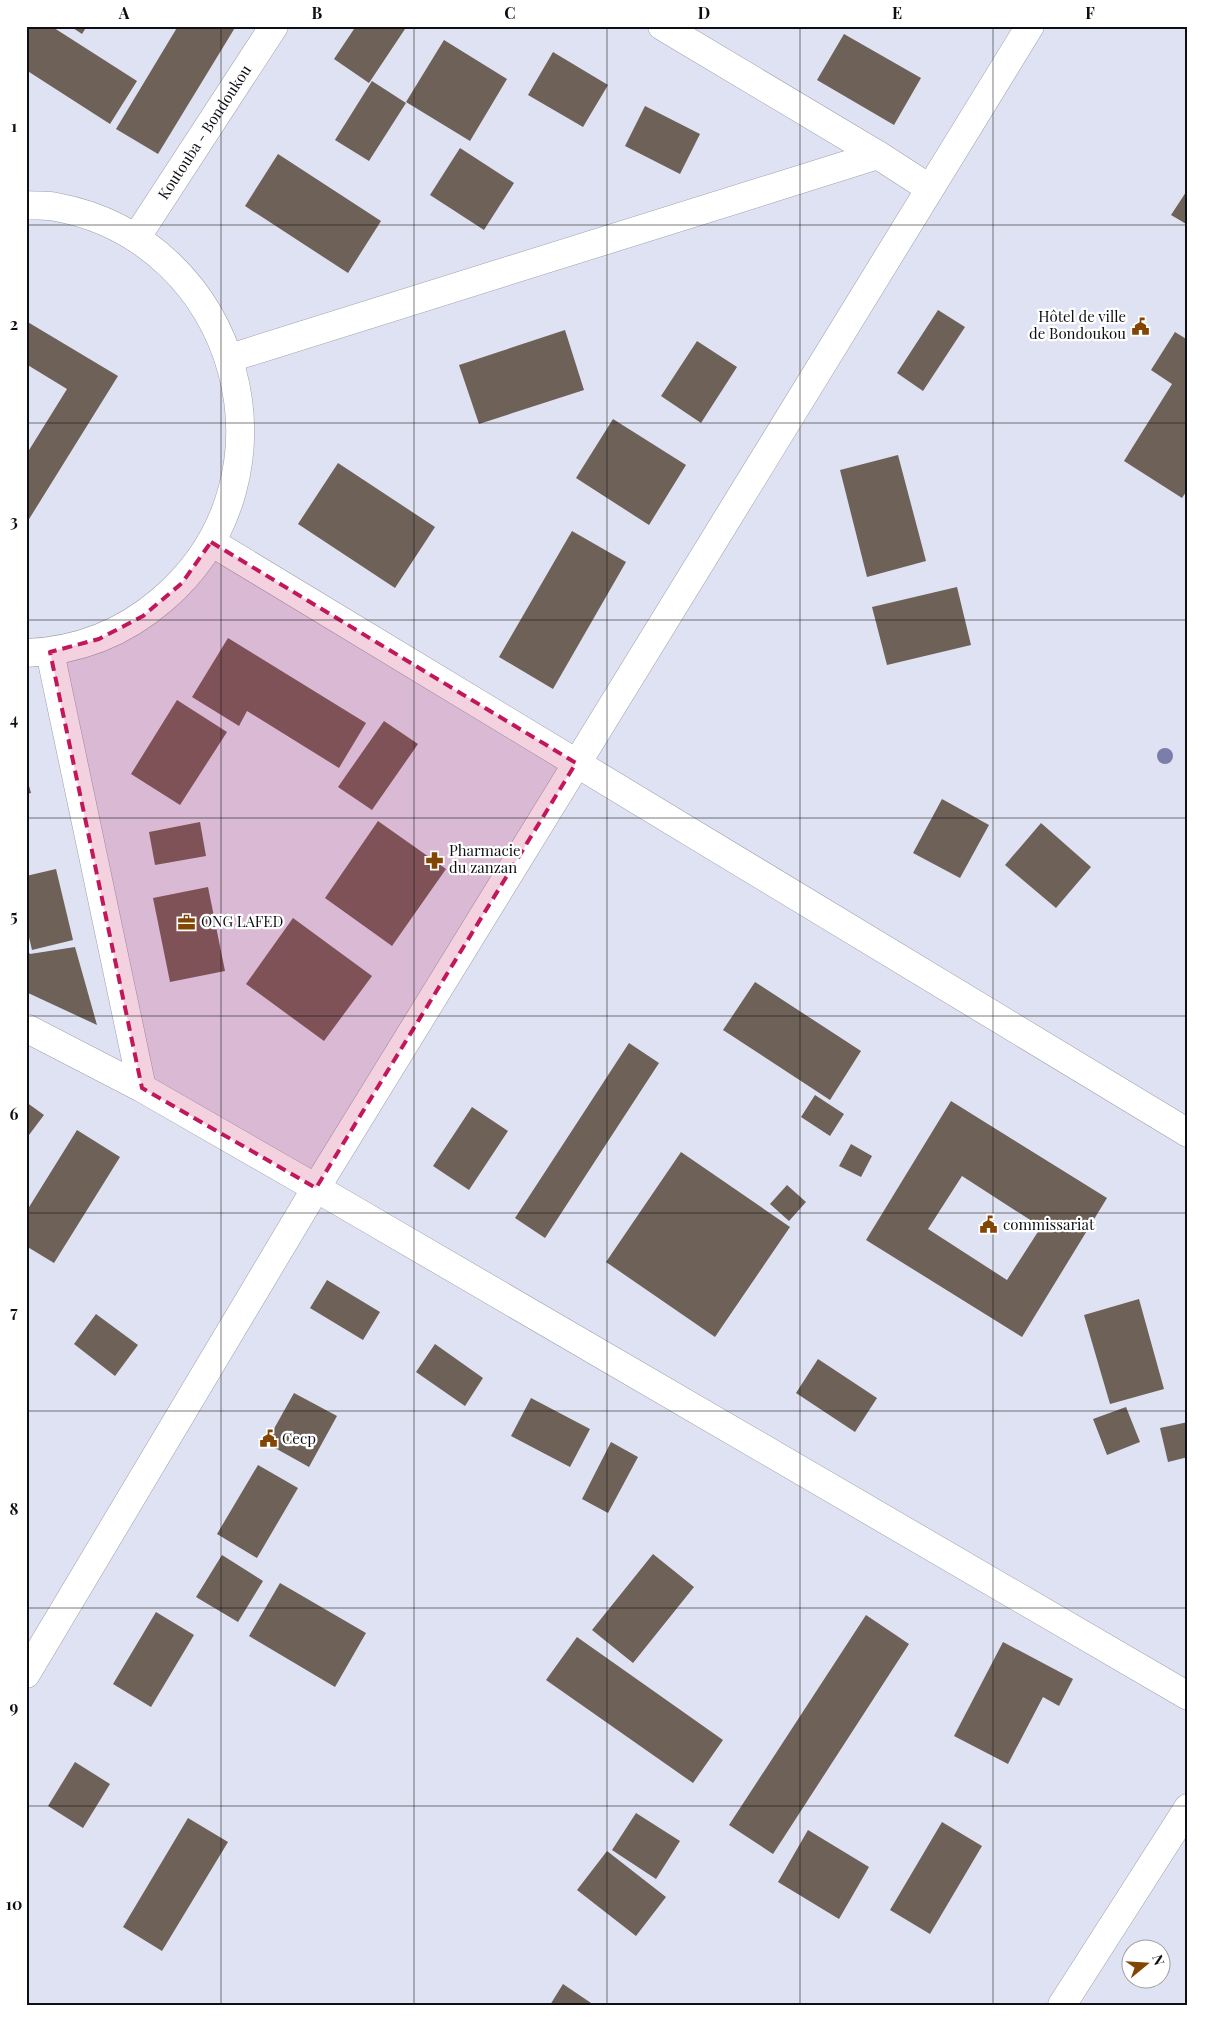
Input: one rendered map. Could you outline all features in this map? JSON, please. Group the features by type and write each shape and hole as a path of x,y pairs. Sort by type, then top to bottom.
{"street":[{"name":"Koutouba - Bondoukou","path":"136,238 274,26"},
{"path":"662,26 878,155 929,188"},
{"path":"26,1674 316,1188 1030,26"},
{"path":"230,358 878,155"},
{"path":"26,205 56,207 98,219 136,238 167,262 193,290 214,323 230,358 240,405 240,452 231,499 211,542 182,583 143,616 99,639 38,653 142,1088"},
{"path":"211,542 1188,1133"},
{"path":"26,1028 142,1088 316,1188 1188,1696"},
{"path":"1062,2005 1188,1808"}],"highlighted area":[{"path":"211,542 576,763 316,1188 142,1088 50,652 99,639 143,616 182,583"}],"building":[{"path":"26,26 51,26 137,81 110,124 26,70"},
{"path":"70,26 87,26 82,34"},
{"path":"178,26 236,26 158,154 116,129"},
{"path":"356,26 407,26 369,83 334,59"},
{"path":"844,34 921,78 894,125 817,80"},
{"path":"444,40 507,79 470,141 406,102"},
{"path":"553,52 608,85 583,127 528,95"},
{"path":"372,81 406,103 369,161 335,140"},
{"path":"645,106 700,134 680,174 625,146"},
{"path":"460,148 514,183 484,230 430,195"},
{"path":"278,154 381,221 348,273 245,206"},
{"path":"1188,189 1188,225 1171,215"},
{"path":"938,310 965,327 923,391 897,373"},
{"path":"26,321 118,376 26,524 26,455 67,389 26,364"},
{"path":"565,330 584,390 479,424 459,365"},
{"path":"1175,332 1188,340 1188,489 1182,498 1124,461 1172,384 1151,370"},
{"path":"697,341 737,367 701,423 661,396"},
{"path":"613,419 686,465 649,525 576,478"},
{"path":"898,455 926,561 867,577 840,470"},
{"path":"338,463 435,527 395,588 298,524"},
{"path":"572,531 626,562 553,689 499,657"},
{"path":"957,587 971,645 887,665 872,607"},
{"path":"228,638 366,723 339,768 247,711 239,726 192,697"},
{"path":"177,700 227,732 180,805 131,774"},
{"path":"384,721 418,744 372,810 338,787"},
{"path":"26,775 31,793 26,794"},
{"path":"942,799 989,825 960,878 913,853"},
{"path":"378,821 446,869 392,946 325,898"},
{"path":"200,822 206,856 155,865 149,832"},
{"path":"1041,823 1091,867 1056,908 1005,865"},
{"path":"56,869 73,940 32,950 26,925 26,876"},
{"path":"208,887 225,971 170,982 153,898"},
{"path":"293,918 372,976 324,1041 246,984"},
{"path":"75,947 97,1025 26,992 26,949 30,954"},
{"path":"755,982 861,1051 830,1100 723,1030"},
{"path":"629,1043 659,1063 545,1238 515,1218"},
{"path":"815,1095 844,1114 830,1136 801,1117"},
{"path":"951,1101 1107,1198 1022,1337 866,1240","holes":["962,1176 1041,1227 1007,1280 928,1229"]},
{"path":"26,1102 44,1115 26,1139"},
{"path":"472,1107 508,1131 469,1190 433,1166"},
{"path":"77,1130 120,1157 54,1263 26,1246 26,1212"},
{"path":"851,1144 872,1156 861,1177 839,1166"},
{"path":"681,1152 790,1227 715,1337 606,1262"},
{"path":"787,1185 806,1202 789,1221 770,1204"},
{"path":"327,1280 380,1312 363,1340 310,1308"},
{"path":"1139,1299 1164,1389 1110,1404 1084,1315"},
{"path":"96,1314 138,1345 115,1376 74,1344"},
{"path":"435,1344 483,1378 465,1406 416,1372"},
{"path":"818,1359 877,1398 855,1432 796,1393"},
{"path":"294,1393 337,1416 309,1467 266,1443"},
{"path":"531,1398 590,1429 570,1467 511,1436"},
{"path":"1126,1407 1140,1442 1107,1455 1093,1419"},
{"path":"1188,1422 1188,1457 1168,1462 1160,1428"},
{"path":"611,1442 638,1457 608,1513 582,1499"},
{"path":"258,1465 298,1488 257,1558 217,1534"},
{"path":"653,1554 694,1587 633,1663 592,1630"},
{"path":"222,1555 263,1581 238,1622 196,1597"},
{"path":"280,1583 366,1633 335,1687 249,1636"},
{"path":"156,1612 194,1635 151,1707 113,1684"},
{"path":"866,1615 909,1644 773,1854 729,1825"},
{"path":"577,1637 723,1740 693,1783 546,1680"},
{"path":"1003,1642 1073,1679 1059,1706 1043,1697 1008,1764 954,1736"},
{"path":"75,1762 110,1784 83,1828 48,1806"},
{"path":"636,1813 680,1841 656,1879 612,1850"},
{"path":"188,1818 228,1842 162,1951 123,1927"},
{"path":"942,1822 982,1846 930,1934 890,1910"},
{"path":"808,1830 869,1867 839,1919 778,1882"},
{"path":"607,1851 666,1897 636,1936 577,1890"},
{"path":"563,1984 594,2005 550,2005"}],"place":[{"name":"Hôtel de ville de Bondoukou","path":"1140,326"},
{"name":"Pharmacie du zanzan","path":"435,860"},
{"name":"ONG LAFED","path":"187,922"},
{"name":"commissariat","path":"989,1225"},
{"name":"Cecp","path":"268,1439"}]}
